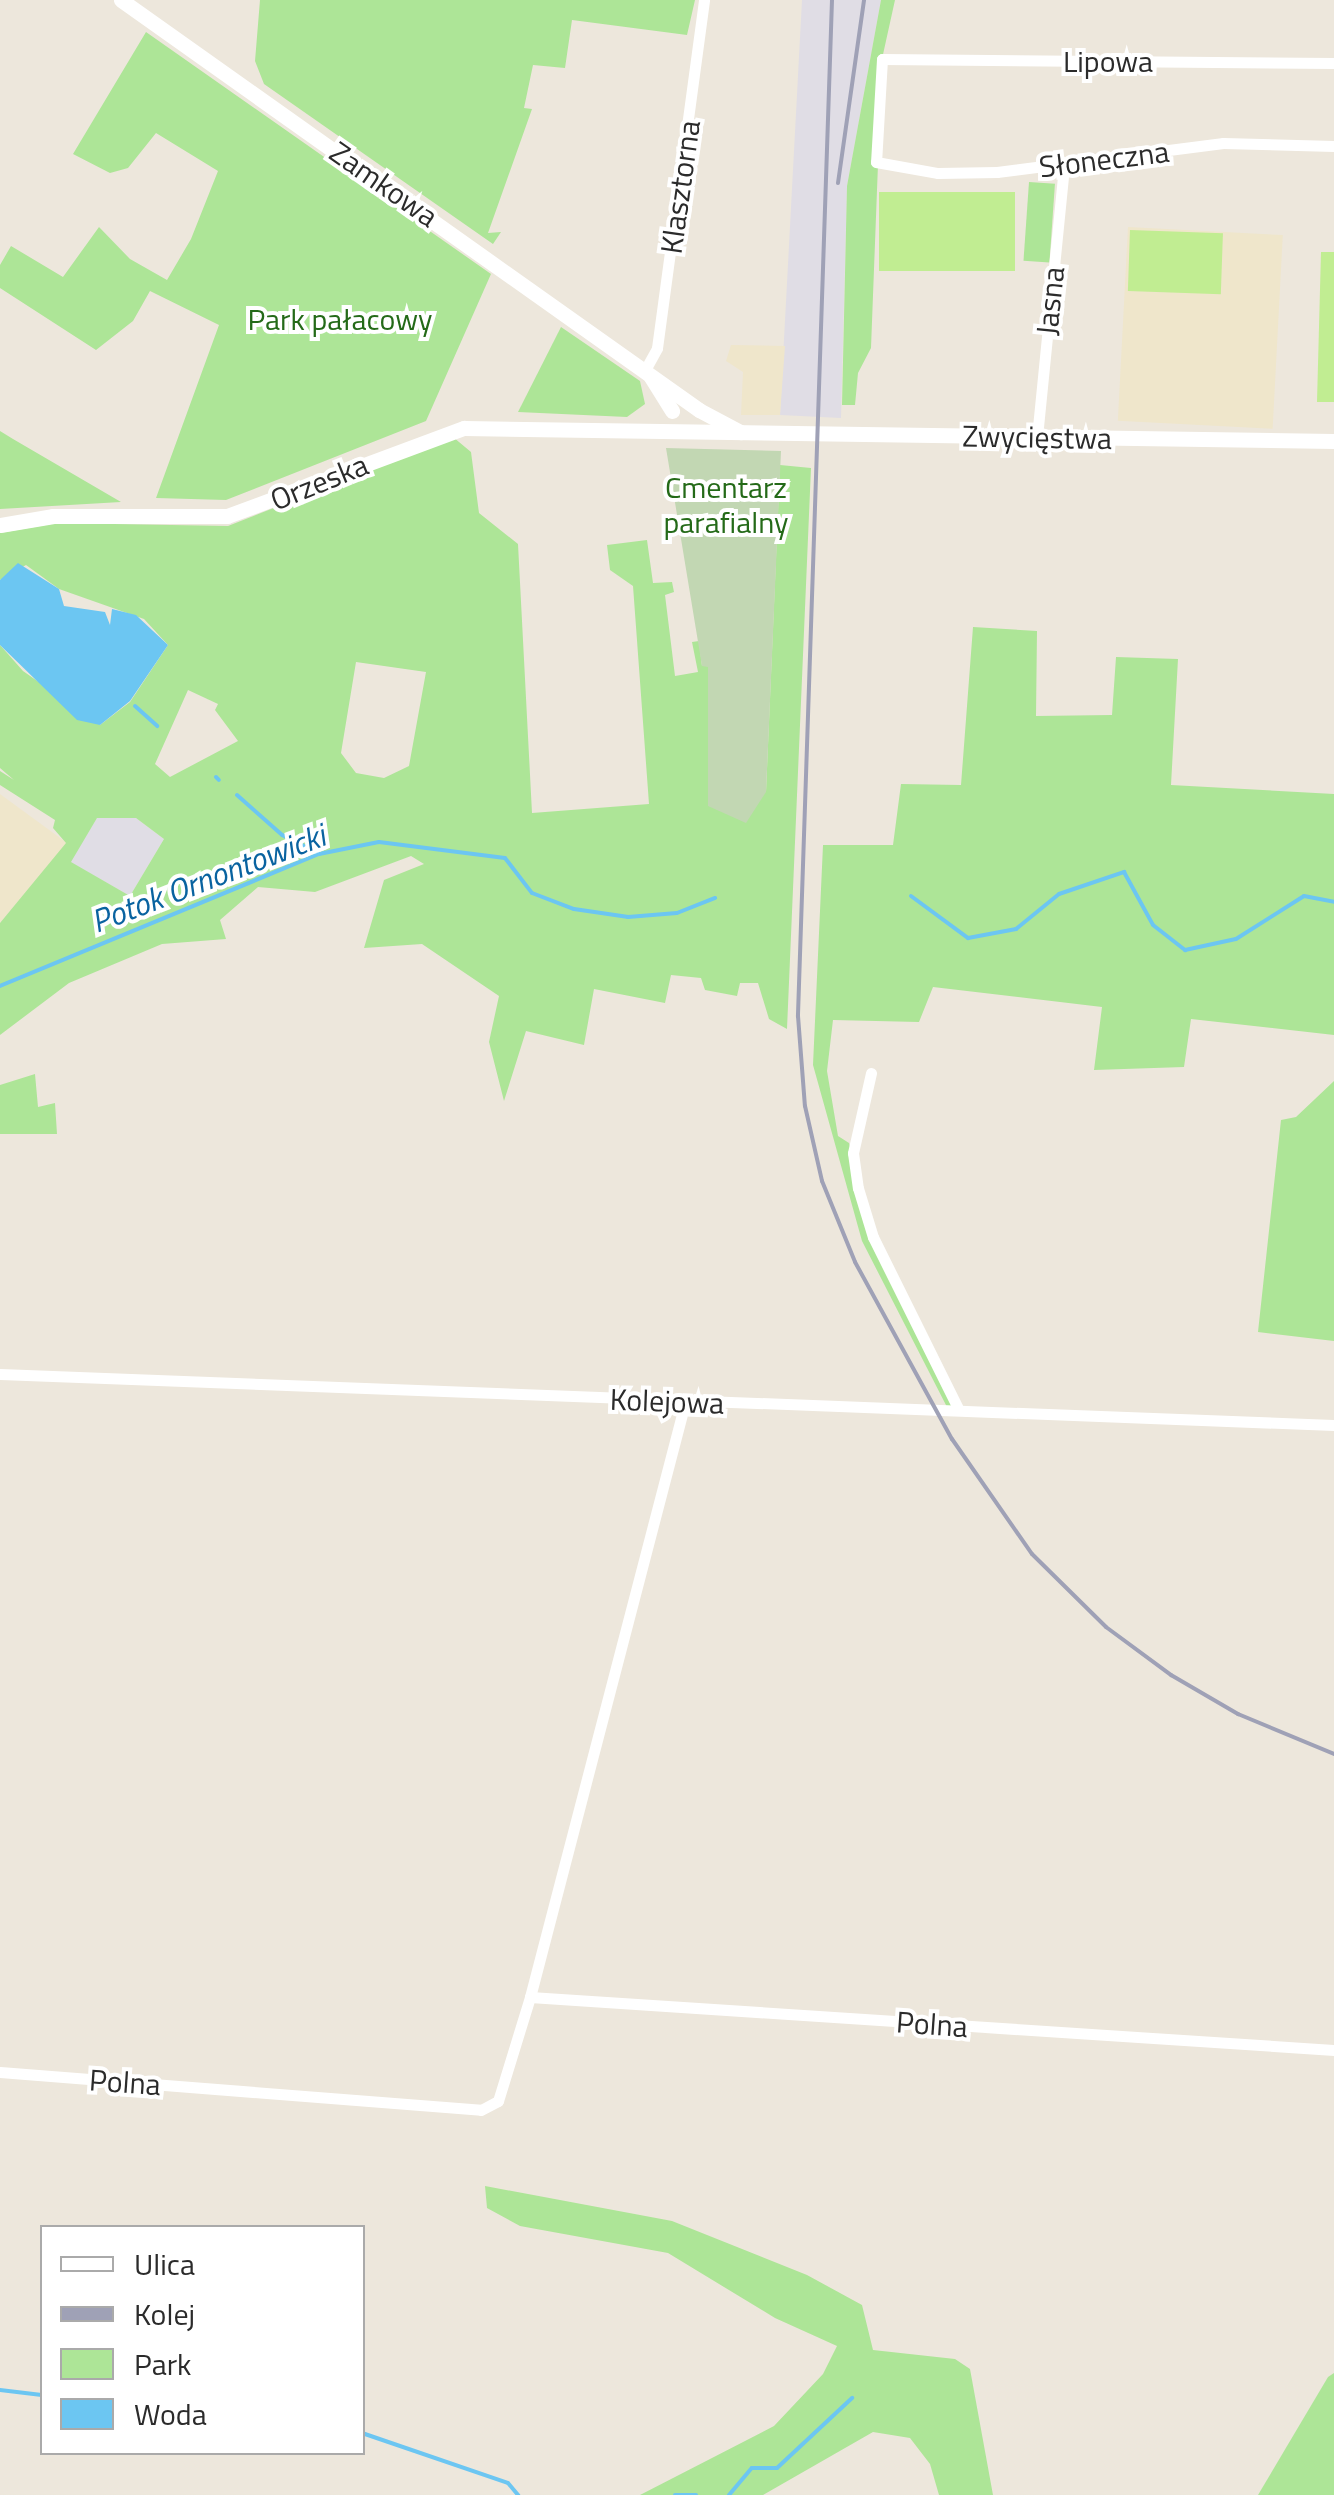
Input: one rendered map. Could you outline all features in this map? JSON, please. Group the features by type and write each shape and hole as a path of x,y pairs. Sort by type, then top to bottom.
{"street":[{"name":"Zamkowa","path":"121,0 695,407"},
{"name":"Klasztorna","path":"645,370 658,348 704,0"},
{"name":"Lipowa","path":"876,162 882,59 1334,63"},
{"name":"Słoneczna","path":"876,162 938,173 1064,165 1223,143 1334,146"},
{"name":"Jasna","path":"1037,437 1064,165"},
{"name":"Zamkowa","path":"645,370 673,420"},
{"name":"Zwycięstwa","path":"695,407 741,432"},
{"name":"Orzeska","path":"0,526 72,516 228,516 464,428 636,431 673,420 695,407"},
{"path":"694,432 695,407"},
{"name":"Zwycięstwa","path":"673,420 694,432 1334,441"},
{"path":"871,1074 852,1154 858,1188 881,1254 959,1410"},
{"name":"Kolejowa","path":"0,1374 685,1404 1334,1425"},
{"name":"Polna","path":"0,2072 482,2110 498,2101 530,1997 685,1404"},
{"name":"Polna","path":"530,1997 1334,2050"}],"shaded area":[{"path":"802,0 881,0 847,186 841,418 780,415"},
{"path":"1128,227 1283,235 1273,429 1118,421"},
{"path":"731,345 785,346 780,415 741,415 743,372 726,361"},
{"path":"0,794 67,843 0,923"},
{"path":"97,818 136,818 164,839 130,896 70,862"}],"green space":[{"path":"260,0 695,0 687,35 572,20 565,68 533,65 524,108 532,109 488,233 501,232 493,244 264,84 255,61"},
{"path":"881,0 895,0 882,59 871,348 858,373 855,405 842,405 847,186"},
{"name":"Park pałacowy","path":"146,32 491,274 426,421 226,500 156,498 219,325 150,291 133,321 96,350 0,288 0,265 11,246 63,277 99,227 130,259 167,280 191,239 218,171 156,133 128,168 110,173 73,154"},
{"path":"1029,182 1055,184 1049,263 1023,261"},
{"path":"879,192 1015,192 1015,271 879,271"},
{"path":"1130,230 1223,233 1221,294 1128,291"},
{"path":"1321,252 1334,252 1334,402 1317,402"},
{"path":"561,327 640,381 645,404 627,417 518,412"},
{"path":"0,431 13,439 121,502 0,509"},
{"path":"453,437 471,452 479,513 518,544 532,813 649,804 633,586 610,570 607,545 647,540 653,583 672,582 674,592 665,595 675,676 698,672 692,642 699,641 702,666 708,666 766,792 780,465 811,468 787,1029 769,1019 758,983 740,983 737,996 705,990 701,978 671,975 665,1003 594,989 584,1045 526,1031 504,1101 489,1042 499,996 422,944 364,948 384,880 424,864 411,856 315,892 258,887 220,920 226,939 162,944 69,983 0,1035 0,923 66,843 53,828 55,820 0,785 0,771 14,780 0,768 0,645 23,671 100,725 130,702 168,645 144,619 59,589 26,565 0,580 0,533 57,523 228,526","holes":["356,662 426,672 409,766 384,778 356,773 341,753","188,690 218,704 215,710 238,741 170,777 155,764","97,818 136,818 164,839 130,896 71,862"]},
{"name":"Cmentarz parafialny","path":"666,448 781,451 766,792 746,823 708,806 708,667 702,666"},
{"path":"973,627 1037,631 1036,716 1112,715 1116,657 1178,659 1171,785 1334,794 1334,1035 1191,1019 1184,1067 1094,1070 1102,1007 933,987 919,1022 833,1020 827,1071 838,1136 849,1143 873,1238 959,1410 948,1409 862,1241 813,1065 823,845 893,845 901,784 961,785"},
{"path":"35,1074 38,1107 55,1103 57,1134 0,1134 0,1085"},
{"path":"1334,1081 1334,1341 1258,1332 1281,1120 1296,1117"},
{"path":"485,2186 672,2221 807,2275 862,2305 873,2350 955,2359 970,2369 993,2495 939,2495 930,2464 910,2438 873,2432 763,2495 640,2495 774,2426 823,2374 837,2346 775,2318 668,2253 520,2226 487,2208"},
{"path":"1334,2373 1334,2495 1258,2495 1328,2377"}],"water":[{"path":"18,563 59,589 64,606 105,612 110,625 112,609 136,615 168,645 130,701 100,725 77,720 0,645 0,580"}],"waterway":[{"path":"135,706 157,726"},
{"path":"216,777 219,780"},
{"path":"237,795 282,835 318,853"},
{"name":"Potok Ornontowicki","path":"0,986 319,854 379,842 505,858 532,893 574,909 628,917 677,913 715,898"},
{"name":"Potok Ornontowicki","path":"911,896 968,938 1016,929 1059,894 1124,872 1153,925 1185,950 1236,939 1304,896 1334,902"},
{"path":"0,2390 40,2395"},
{"path":"729,2495 752,2468 777,2468 852,2398"},
{"path":"365,2434 508,2483 518,2495"},
{"path":"675,2495 696,2495"}],"railway":[{"path":"832,0 798,1016 805,1106 822,1181 855,1262 952,1439 1032,1554 1106,1627 1171,1675 1238,1714 1334,1754"},
{"path":"838,183 864,0"}]}
